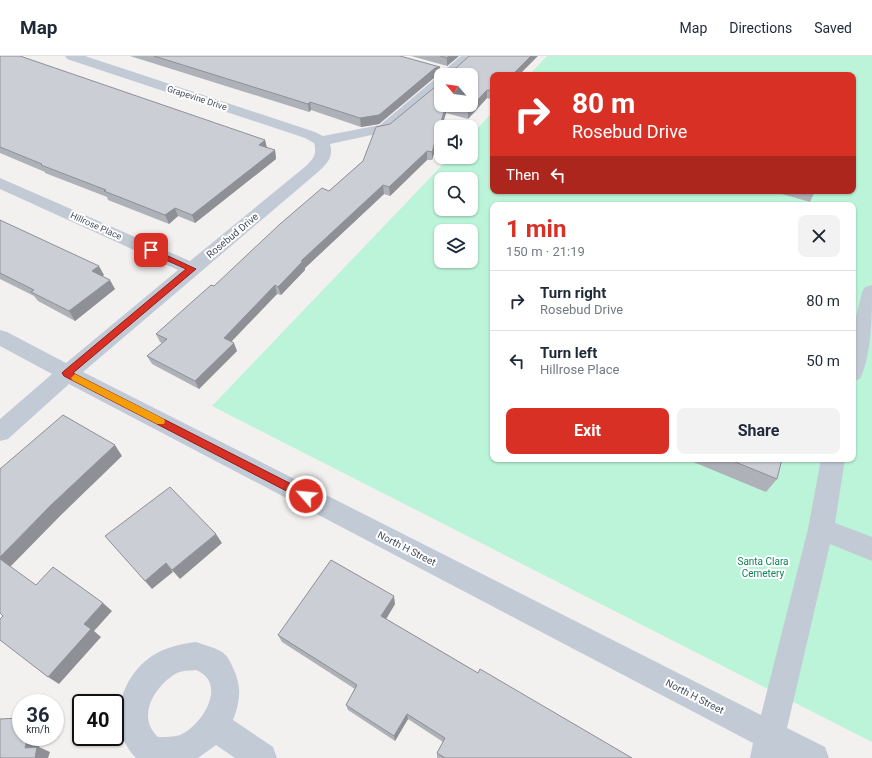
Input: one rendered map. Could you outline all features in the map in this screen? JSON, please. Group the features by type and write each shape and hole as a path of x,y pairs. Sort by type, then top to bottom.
{"street":[{"name":"Grapevine Drive","path":"72,56 310,135 321,141"},
{"path":"452,68 469,56"},
{"path":"321,141 385,128 413,105 434,84"},
{"name":"Rosebud Drive","path":"0,432 67,373 312,169 322,159 325,150 321,141"},
{"name":"Hillrose Place","path":"0,183 192,269"},
{"path":"856,360 872,292"},
{"name":"North H Street","path":"0,337 767,746 814,758"},
{"path":"767,746 821,529 832,462"},
{"path":"821,529 872,549"},
{"path":"216,727 262,758"}],"green space":[{"name":"Santa Clara Cemetery","path":"547,56 872,56 872,742 212,406 434,174 434,216 478,216 478,172 436,172 443,164 478,164 478,128 490,115 490,194 856,194 856,72 532,72"}],"building":[{"path":"0,56 20,56 265,140 259,145 275,150 192,215 175,208 165,215 0,147"},
{"path":"154,56 400,56 440,67 434,68 379,115 360,118 310,102 308,104"},
{"path":"469,56 531,56 515,72 490,72 490,90 487,90 478,99 478,68 456,68"},
{"path":"434,88 434,112 444,112 442,120 434,120 434,145 432,152 427,151 389,187 383,185 301,261 303,261 278,287 275,285 224,338 234,343 195,381 147,356 167,339 156,334 211,285 214,286 280,224 322,188 329,191 363,161 376,127 390,124"},
{"path":"0,220 99,266 92,271 110,280 69,311 31,292 34,290 0,273"},
{"path":"63,415 115,445 51,505 0,557 0,469"},
{"path":"735,462 781,462 777,479"},
{"path":"170,487 216,534 172,570 166,563 145,581 105,536"},
{"path":"0,559 36,585 53,567 103,603 84,624 91,629 48,677 0,640 0,619 3,616 0,613"},
{"path":"331,560 394,596 381,616 478,673 480,669 632,758 445,758 437,753 445,738 407,714 394,736 346,705 357,685 278,635"},
{"path":"12,718 12,746 26,746 25,748 37,747 35,758 0,758 0,719"}],"slow traffic":[{"path":"75,378 160,421"}],"route":[{"path":"151,250 192,269 67,373 306,496"}]}
